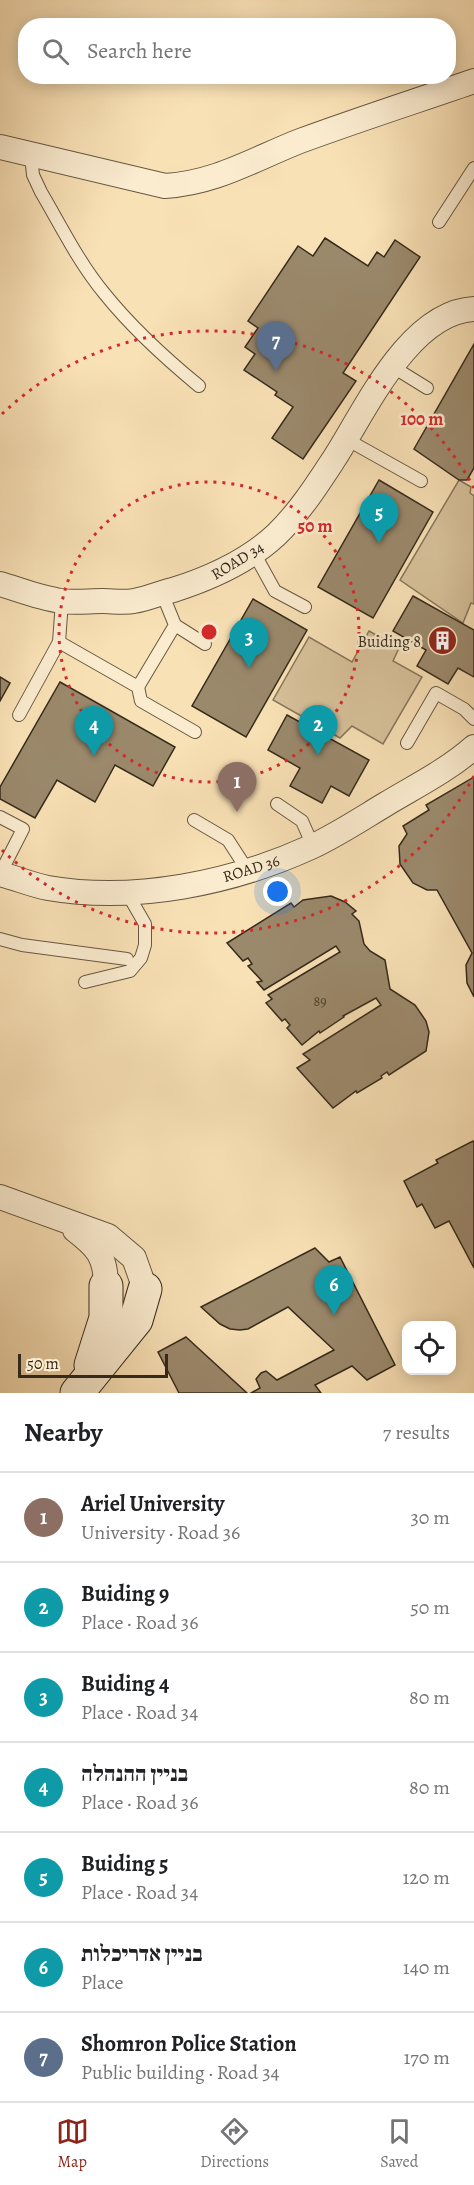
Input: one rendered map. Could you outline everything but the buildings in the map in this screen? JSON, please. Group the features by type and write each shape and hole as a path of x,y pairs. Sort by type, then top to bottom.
{"street":[{"path":"0,147 165,186 187,184 207,180 298,142 474,81"},
{"name":"ROAD 34","path":"0,584 62,601 133,601 224,571 254,553 298,510 346,439 375,389 412,342 438,320 461,309 474,309"},
{"name":"ROAD 36","path":"0,874 48,888 104,892 165,890 248,871 313,846 442,771 474,747"},
{"path":"0,1197 108,1236 134,1258 145,1289 136,1320 76,1393"},
{"path":"61,1219 95,1245 106,1270 106,1318 93,1361 76,1393"}],"lane":[{"path":"31,155 33,175 41,192 102,292 139,333 199,386"},
{"path":"439,222 474,168"},
{"path":"393,367 427,388"},
{"path":"346,439 422,482"},
{"path":"254,553 275,591 305,607"},
{"path":"162,593 175,625 205,644"},
{"path":"19,715 59,642 62,601"},
{"path":"175,625 138,687 141,701 195,732"},
{"path":"59,642 138,687"},
{"path":"407,743 436,693 464,709 474,718"},
{"path":"277,804 302,821 313,846"},
{"path":"0,817 23,829 0,874"},
{"path":"194,820 228,840 248,871"},
{"path":"85,982 130,971 141,958 145,945 145,924 126,891"},
{"path":"0,939 22,945 127,959"}],"shaded area":[{"path":"459,480 471,487 470,493 474,496 474,604 471,603 463,623 400,580"},
{"path":"369,631 399,648 393,661 422,677 383,744 352,726 340,738 273,700 309,637 352,662"}],"place":[{"name":"Shomron Police Station","path":"276,371"},
{"name":"Buiding 5","path":"379,543"},
{"name":"Buiding 8","path":"442,641"},
{"name":"Buiding 4","path":"249,668"},
{"name":"Buiding 9","path":"318,755"},
{"name":"בניין ההנהלה","path":"94,756"},
{"name":"Ariel University","path":"237,812"},
{"name":"בניין אדריכלות","path":"334,1315"}]}
